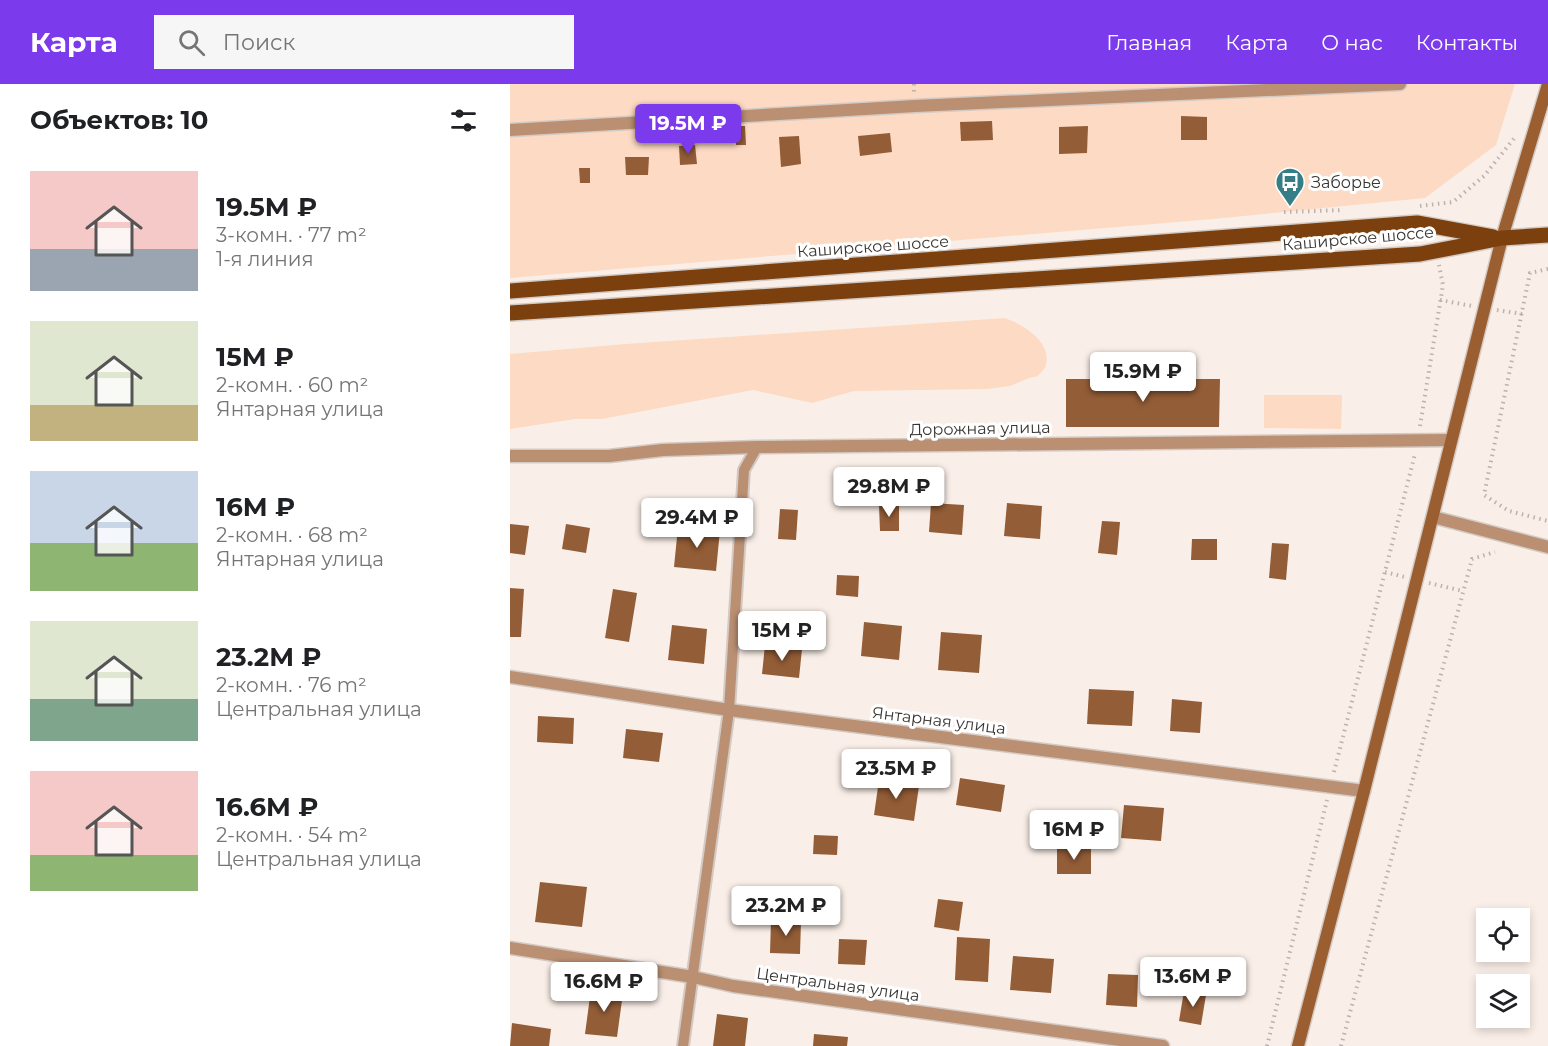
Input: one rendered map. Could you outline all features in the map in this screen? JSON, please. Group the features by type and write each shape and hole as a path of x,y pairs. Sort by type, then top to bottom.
{"main road":[{"name":"Каширское шоссе","path":"510,291 1417,223 1502,238"},
{"path":"1502,238 1548,235"},
{"name":"Каширское шоссе","path":"510,313 1420,254 1502,238"}],"street":[{"path":"510,130 915,106 1400,84"},
{"path":"1298,1046 1502,238 1548,84"},
{"name":"Дорожная улица","path":"510,456 609,456 663,450 757,447 1451,440"},
{"path":"1432,517 1548,547"},
{"name":"Янтарная улица","path":"510,677 729,710 1364,791"},
{"name":"Центральная улица","path":"510,948 693,977 733,986 1163,1046"}],"lane":[{"path":"683,1046 729,710 744,470 757,447"}],"path":[{"path":"1412,207 1453,202 1484,176 1519,132"},
{"path":"1433,204 1435,226"},
{"path":"1284,212 1348,209"},
{"path":"1267,1046 1418,441 1443,285 1436,251"},
{"path":"1548,269 1530,273 1484,495 1509,511 1548,521"},
{"path":"1341,1046 1472,559 1495,552"}],"shaded area":[{"path":"510,84 1515,84 1496,145 1425,198 1213,219 510,278"},
{"path":"1005,318 1034,335 1045,348 1047,356 1044,369 1038,376 1010,386 987,389 854,391 812,403 753,390 602,419 575,419 510,429 510,354"},
{"path":"1264,395 1342,395 1341,429 1264,428"}],"building":[{"path":"1181,116 1207,117 1207,140 1181,140"},
{"path":"992,121 993,140 961,141 960,122"},
{"path":"736,126 745,126 746,145 736,145"},
{"path":"1088,126 1087,153 1059,154 1059,127"},
{"path":"890,133 892,152 860,156 858,136"},
{"path":"799,136 801,164 781,167 779,137"},
{"path":"695,145 697,164 680,165 679,146"},
{"path":"625,157 649,157 648,175 626,175"},
{"path":"579,168 590,168 590,183 580,183"},
{"path":"1066,379 1220,379 1219,427 1066,427"},
{"path":"931,503 964,505 962,535 929,532"},
{"path":"1007,503 1042,506 1040,539 1004,536"},
{"path":"879,505 899,505 899,531 880,531"},
{"path":"780,509 798,510 796,540 778,539"},
{"path":"1102,521 1120,522 1117,555 1098,553"},
{"path":"510,524 529,526 525,555 510,553"},
{"path":"566,524 590,528 586,553 562,549"},
{"path":"678,527 720,530 716,571 674,567"},
{"path":"1192,539 1217,539 1217,560 1191,560"},
{"path":"1272,543 1289,544 1286,580 1269,578"},
{"path":"837,575 859,576 858,597 836,595"},
{"path":"510,588 524,589 521,637 510,637"},
{"path":"613,589 637,593 629,642 605,638"},
{"path":"864,622 902,626 899,660 861,656"},
{"path":"672,625 707,629 704,664 668,660"},
{"path":"941,632 982,635 979,673 938,670"},
{"path":"765,645 802,649 799,678 762,674"},
{"path":"1089,689 1134,691 1132,726 1087,724"},
{"path":"1172,699 1202,702 1200,733 1170,731"},
{"path":"538,716 574,718 573,744 537,742"},
{"path":"626,729 663,733 659,762 623,758"},
{"path":"960,778 1005,785 1001,812 956,805"},
{"path":"879,780 919,786 914,821 874,815"},
{"path":"1124,805 1164,808 1161,841 1121,838"},
{"path":"814,835 838,836 837,855 813,854"},
{"path":"1057,848 1091,848 1091,874 1057,874"},
{"path":"540,882 587,887 582,927 535,922"},
{"path":"938,899 963,902 959,931 934,927"},
{"path":"771,920 801,921 800,954 770,953"},
{"path":"957,937 990,939 988,982 955,980"},
{"path":"839,939 867,940 865,965 838,964"},
{"path":"1013,956 1054,959 1051,993 1010,990"},
{"path":"1108,974 1138,975 1137,1007 1106,1005"},
{"path":"591,989 623,993 617,1037 585,1034"},
{"path":"1184,991 1206,995 1201,1025 1179,1021"},
{"path":"717,1014 748,1018 745,1046 713,1046"},
{"path":"512,1023 551,1029 549,1046 510,1046"},
{"path":"814,1034 848,1037 847,1046 813,1046"}],"place":[{"name":"Заборье","path":"1290,208"}]}
